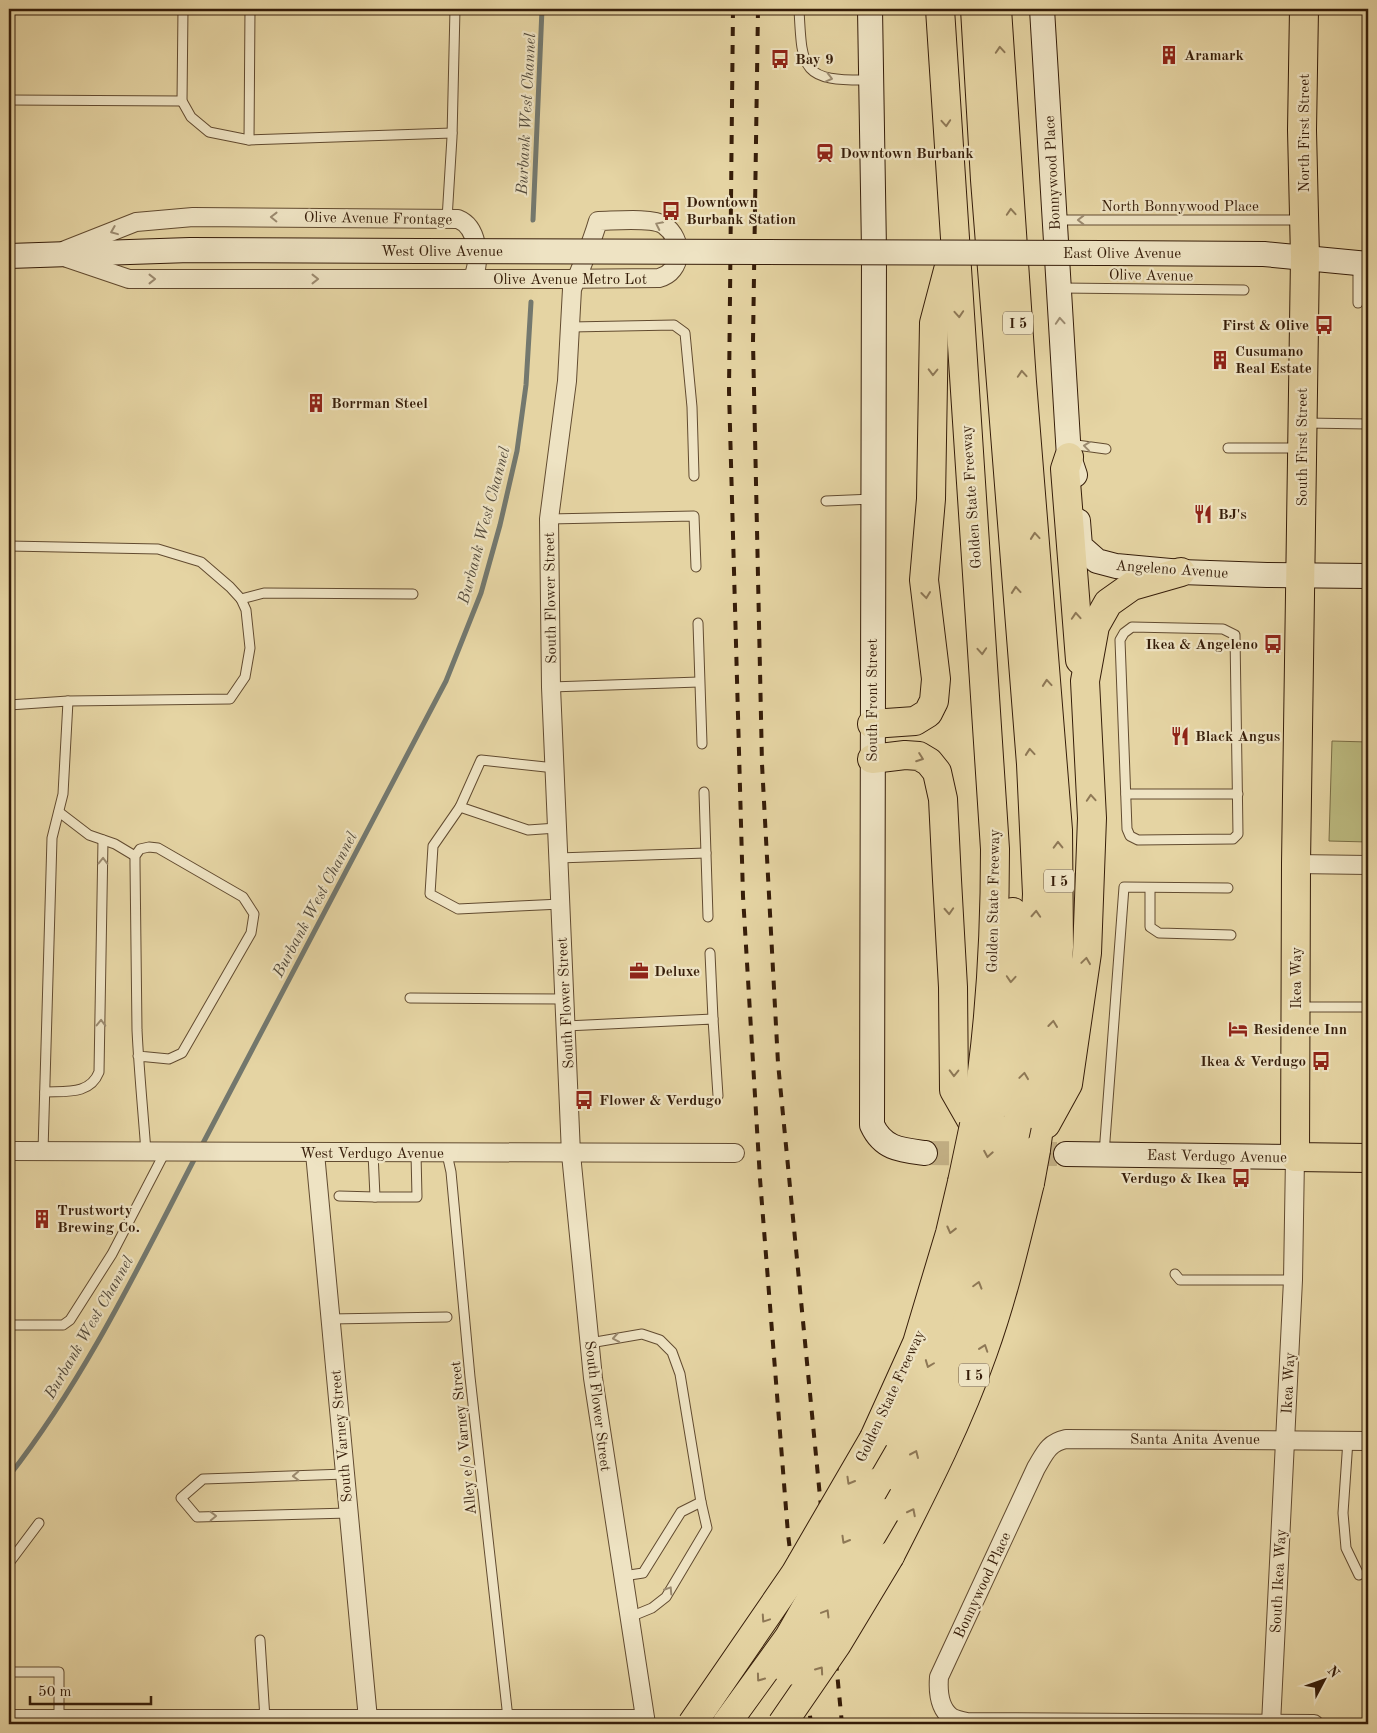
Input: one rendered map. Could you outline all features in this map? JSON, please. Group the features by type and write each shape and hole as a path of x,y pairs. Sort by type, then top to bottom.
{"main road":[{"name":"South Front Street","path":"870,9 875,252 872,1125 885,1144 895,1150 925,1153"},
{"name":"Golden State Freeway","path":"782,1724 837,1644 890,1556 944,1450 983,1352 1008,1276 995,1183 1018,1127 990,1004 995,937 995,848 954,248 940,9"},
{"path":"943,75 959,54 957,9"},
{"path":"976,9 985,180 1031,764 1037,894 1030,1020 1018,1127"},
{"name":"Golden State Freeway","path":"692,1724 795,1574 874,1438 917,1343 950,1233 995,1183 1018,1127 1056,1000 1059,947 1058,830 1022,372 997,9"},
{"name":"Bonnywood Place","path":"1042,9 1069,450"},
{"name":"North First Street","path":"1304,9 1302,130 1305,257"},
{"path":"872,724 915,721 928,713 934,701 936,679 924,580 931,499 934,323 954,248"},
{"name":"West Olive Avenue","path":"9,256 190,250 875,252"},
{"name":"East Olive Avenue","path":"875,252 1264,254 1363,264"},
{"name":"South First Street","path":"1301,577 1305,257"},
{"path":"1018,1127 1068,1084 1087,953 1092,818 1085,681 1078,650 1065,469 1069,450"},
{"name":"Angeleno Avenue","path":"1069,450 1074,471 1080,546 1097,562 1116,566 1181,572 1301,577 1368,576"},
{"path":"1085,681 1095,626 1108,603 1132,586 1181,572"},
{"name":"Ikea Way","path":"1295,1157 1296,864 1301,577"},
{"path":"872,759 906,755 919,756 929,762 937,772 943,799 949,909 953,987 954,1090 1018,1127"},
{"name":"East Verdugo Avenue","path":"1066,1154 1368,1158"},
{"path":"726,1724 789,1637 878,1482 902,1432 944,1325 966,1254 995,1183"},
{"path":"748,1724 810,1640 885,1513 907,1471 941,1394 960,1341 996,1224 995,1183"}],"street":[{"name":"Olive Avenue Frontage","path":"56,254 136,222 213,216 447,219 465,222 474,234 477,267 474,276 467,279"},
{"name":"South Flower Street","path":"598,221 592,243 572,289 567,381 549,519 551,687 571,1154 598,1417 646,1722"},
{"name":"Olive Avenue Metro Lot","path":"467,279 659,278 667,276 676,266 678,246 664,225 652,221 598,221"},
{"path":"474,234 485,242 592,243"},
{"path":"56,254 129,279 467,279"},
{"path":"1296,864 1368,865"},
{"name":"West Verdugo Avenue","path":"9,1151 416,1154 735,1153"},
{"name":"South Varney Street","path":"315,1153 345,1474 361,1721"},
{"name":"Ikea Way","path":"1285,1439 1293,1280 1295,1157"},
{"name":"Santa Anita Avenue","path":"1036,1468 1050,1444 1066,1438 1368,1441"},
{"name":"South Ikea Way","path":"1271,1724 1285,1439"},
{"name":"Bonnywood Place","path":"998,1724 967,1722 951,1717 942,1704 938,1691 939,1677 1036,1468"},
{"path":"9,1719 41,1722 60,1720 181,1722 265,1719 294,1722 446,1721 508,1718 565,1722 646,1722"},
{"path":"998,1724 1314,1724"}],"lane":[{"path":"183,9 182,101 190,117 208,132 249,140 452,133"},
{"path":"249,140 250,9"},
{"path":"447,219 452,133 455,9"},
{"path":"799,9 801,52 805,62 815,73 831,79 870,80"},
{"path":"9,100 182,101"},
{"name":"North Bonnywood Place","path":"1054,220 1305,220"},
{"path":"1358,303 1363,264"},
{"name":"Olive Avenue","path":"1058,288 1244,290"},
{"path":"571,327 674,325 685,333 692,407 694,476"},
{"path":"1228,448 1368,424"},
{"path":"1069,450 1106,449"},
{"path":"826,501 873,499"},
{"path":"549,519 694,516 696,567"},
{"path":"9,546 158,549 201,562 241,599 246,610 250,648 245,677 230,699 68,701 9,706"},
{"path":"241,599 264,593 413,594"},
{"path":"698,623 702,744"},
{"path":"1132,628 1223,629 1235,635 1238,794 1238,834 1233,840 1138,840 1130,836 1127,829 1120,640 1124,633 1132,628"},
{"path":"551,687 700,682"},
{"path":"43,1152 52,838 63,794 68,701"},
{"path":"554,768 481,760 460,806 433,846 430,894 458,909 560,904"},
{"path":"704,792 708,917"},
{"path":"1126,794 1238,794"},
{"path":"460,806 528,830 557,828"},
{"path":"59,812 89,835 135,856"},
{"path":"45,1092 80,1091 96,1079 99,1072 103,840"},
{"path":"138,1056 169,1059 182,1053 251,934 254,914 243,897 158,848 149,847 140,849 135,856 138,1056 146,1152"},
{"path":"558,858 706,853"},
{"path":"1104,1155 1124,887 1228,888"},
{"path":"1150,888 1150,927 1152,929 1159,933 1231,935"},
{"path":"710,953 718,1096"},
{"path":"410,998 565,999"},
{"path":"1295,1007 1368,1007"},
{"path":"566,1026 713,1019"},
{"path":"9,1325 63,1325 70,1320 112,1254 165,1152"},
{"path":"373,1153 375,1197"},
{"path":"340,1196 417,1197 416,1154"},
{"name":"Alley e/o Varney Street","path":"448,1154 470,1377 508,1718"},
{"path":"1175,1274 1180,1280 1293,1280"},
{"path":"330,1318 447,1317"},
{"path":"590,1343 642,1334 660,1340 672,1352 680,1374 706,1528 666,1597 652,1608 630,1617"},
{"path":"1348,1440 1343,1514 1346,1548 1359,1575"},
{"path":"345,1474 204,1479 181,1498 197,1517 348,1513"},
{"path":"624,1576 643,1573 681,1512 701,1502"},
{"path":"9,1563 39,1523"},
{"path":"260,1640 265,1719"},
{"path":"9,1672 59,1672 60,1720"}],"shaded area":[{"path":"1332,741 1368,742 1368,842 1329,841"}],"waterway":[{"name":"Burbank West Channel","path":"533,220 542,9"},
{"name":"Burbank West Channel","path":"201,1147 446,681 481,593 500,525 517,451 526,385 531,302"},
{"name":"Burbank West Channel","path":"9,1476 37,1439 87,1360 133,1279 197,1154"}],"tunnel":[{"path":"925,1153 1066,1154"}],"railway":[{"path":"733,9 729,391 743,896 760,1179 788,1534 811,1724"},
{"path":"758,9 753,342 762,764 778,1063 842,1724"}],"place":[{"name":"Aramark","path":"1169,55"},
{"name":"Bay 9","path":"780,59"},
{"name":"Downtown Burbank","path":"825,153"},
{"name":"Downtown Burbank Station","path":"671,211"},
{"name":"First & Olive","path":"1324,325"},
{"name":"Cusumano Real Estate","path":"1220,360"},
{"name":"Borrman Steel","path":"316,403"},
{"name":"BJ's","path":"1203,514"},
{"name":"Ikea & Angeleno","path":"1273,644"},
{"name":"Black Angus","path":"1180,736"},
{"name":"Deluxe","path":"639,971"},
{"name":"Residence Inn","path":"1238,1029"},
{"name":"Ikea & Verdugo","path":"1321,1061"},
{"name":"Flower & Verdugo","path":"584,1100"},
{"name":"Verdugo & Ikea","path":"1241,1178"},
{"name":"Trustworty Brewing Co.","path":"42,1219"}]}
